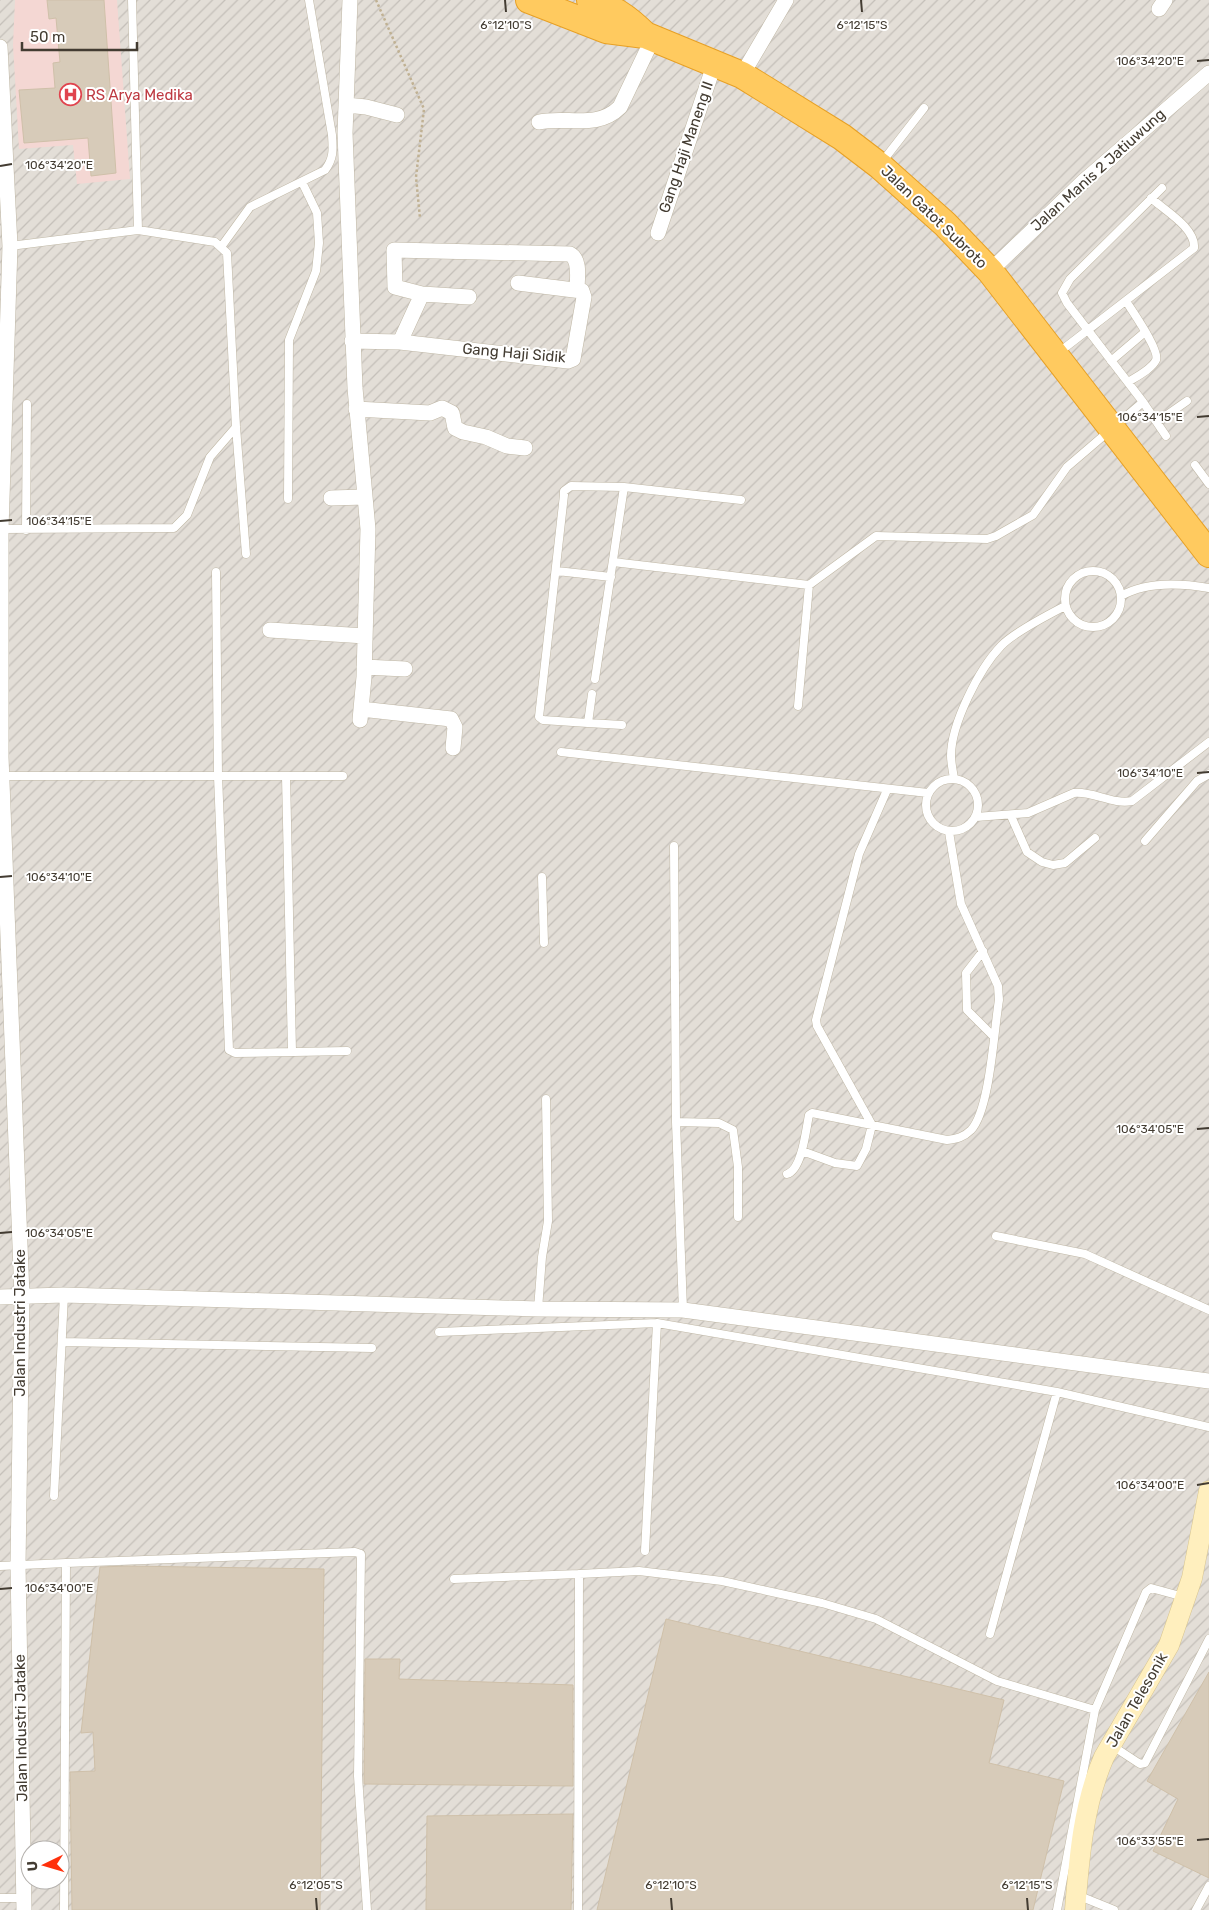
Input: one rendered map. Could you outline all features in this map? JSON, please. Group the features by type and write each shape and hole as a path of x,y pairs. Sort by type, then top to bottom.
{"highway":[{"name":"Jalan Gatot Subroto","path":"529,0 606,30 649,36 715,62 742,75 842,137 880,166 946,224 990,271 1206,544"},
{"name":"Jalan Gatot Subroto","path":"601,2 627,17 649,36"}],"street":[{"path":"350,0 345,133 352,341 356,409 368,529 364,667 360,715 451,719 455,727 453,748"},
{"path":"742,75 786,0"},
{"path":"539,122 551,119 595,121 612,115 620,107 649,36"},
{"name":"Jalan Industri Jatake","path":"0,47 4,211 10,246 1,479 1,757 22,1296 18,1565 24,1904"},
{"name":"Gang Haji Maneng II","path":"658,233 715,62"},
{"name":"Jalan Manis 2 Jatiuwung","path":"990,271 1084,181 1209,73"},
{"path":"346,105 366,107 397,115"},
{"path":"469,297 422,294 395,287 394,250 570,254 576,259 577,290 518,283"},
{"name":"Gang Haji Sidik","path":"352,341 400,342 571,360 575,356 584,297 582,291 577,290"},
{"path":"400,342 422,294"},
{"path":"356,409 430,413 442,408 452,413 455,428 463,432 486,437 507,446 525,448"},
{"path":"331,498 365,497"},
{"path":"270,630 365,636"},
{"path":"364,667 405,668"},
{"path":"0,1296 64,1295 538,1309 683,1310 1209,1381"},
{"name":"Jalan Telesonik","path":"1076,1902 1087,1810 1096,1775 1111,1745 1169,1646 1186,1598 1200,1547 1209,1492"}],"lane":[{"path":"132,0 138,230"},
{"path":"221,247 250,207 325,170 333,156 332,134 309,0"},
{"path":"880,166 924,108"},
{"path":"288,500 289,340 316,271 319,243 317,213 302,182"},
{"path":"1162,188 1064,286 1062,293 1067,303 1143,402 1166,436"},
{"path":"1056,355 1194,248 1194,242 1189,232 1151,198"},
{"path":"10,246 138,230 215,242 227,253 236,427 246,554"},
{"path":"1126,301 1146,332 1157,355 1156,360 1128,382"},
{"path":"1111,360 1146,332"},
{"path":"1157,422 1187,400"},
{"path":"613,562 809,585 876,536 986,538 996,536 1033,515 1067,467 1143,402"},
{"path":"26,530 27,404"},
{"path":"1,529 174,528 187,515 210,457 236,427"},
{"path":"1195,466 1209,484"},
{"path":"622,726 542,720 540,717 564,491 571,486 624,487 742,500"},
{"path":"595,679 624,487"},
{"path":"557,571 611,577"},
{"path":"1088,571 1103,572 1116,581 1121,596 1119,610 1111,621 1098,627 1084,626 1072,618 1065,606 1066,590 1074,578 1088,571"},
{"path":"216,572 218,776 228,1050 235,1053 347,1051"},
{"path":"798,706 809,585"},
{"path":"1121,596 1134,588 1150,585 1209,588"},
{"path":"954,779 951,755 955,731 982,672 1001,645 1065,606"},
{"path":"588,723 592,694"},
{"path":"976,817 1011,816 1028,813 1081,792 1122,801 1132,800 1209,742"},
{"path":"562,752 848,782 887,790 928,793"},
{"path":"1145,841 1197,781 1209,774"},
{"path":"2,776 343,776"},
{"path":"286,776 292,1052"},
{"path":"954,779 964,782 972,788 977,802 976,817 969,826 960,831 949,832 933,825 925,810 928,793 934,785 943,780 954,779"},
{"path":"802,1151 835,1163 857,1166 866,1150 872,1125 817,1026 816,1020 860,854 887,790"},
{"path":"1011,816 1027,852 1042,862 1053,865 1065,864 1095,838"},
{"path":"787,1174 794,1170 802,1151 810,1114 947,1140 960,1138 976,1123 984,1104 999,1000 998,986 961,904 949,832"},
{"path":"674,846 676,1122 683,1310"},
{"path":"542,877 544,943"},
{"path":"983,951 966,973 967,1010 994,1036"},
{"path":"538,1309 542,1257 548,1221 546,1099"},
{"path":"676,1122 719,1123 733,1130 738,1167 738,1217"},
{"path":"996,1236 1085,1254 1209,1310"},
{"path":"54,1496 64,1295"},
{"path":"645,1551 657,1323"},
{"path":"439,1332 657,1323 1057,1392 1209,1427"},
{"path":"63,1342 372,1348"},
{"path":"990,1634 1057,1392"},
{"path":"0,1566 355,1552 361,1554 358,1776 367,1910"},
{"path":"64,1910 66,1563"},
{"path":"454,1579 648,1572 722,1581 822,1603 876,1619 997,1681 1095,1710"},
{"path":"578,1910 579,1574"},
{"path":"1057,1910 1095,1710 1146,1592 1151,1588 1159,1589 1186,1598"},
{"path":"1111,1745 1140,1764 1145,1763 1209,1639"},
{"path":"1196,1910 1209,1886"},
{"path":"0,1898 24,1904"},
{"path":"1076,1902 1114,1910"}],"shaded area":[{"path":"0,0 1209,0 1209,1910 0,1910"},
{"name":"RS Arya Medika","path":"15,0 117,0 130,179 77,184 73,145 19,149 13,45"}],"building":[{"path":"47,0 104,0 116,173 91,176 88,138 24,143 19,90 55,88 53,63 60,62 56,18 49,19"},
{"path":"100,1567 324,1569 320,1910 72,1910 70,1772 95,1771 93,1732 81,1733"},
{"path":"666,1619 1004,1700 989,1763 1064,1781 1033,1910 597,1910"},
{"path":"365,1659 400,1659 399,1679 573,1685 573,1786 364,1784"},
{"path":"1209,1672 1209,1878 1153,1851 1178,1799 1147,1781"},
{"path":"573,1814 571,1910 426,1910 427,1816"}],"place":[{"name":"RS Arya Medika","path":"70,95"}]}
